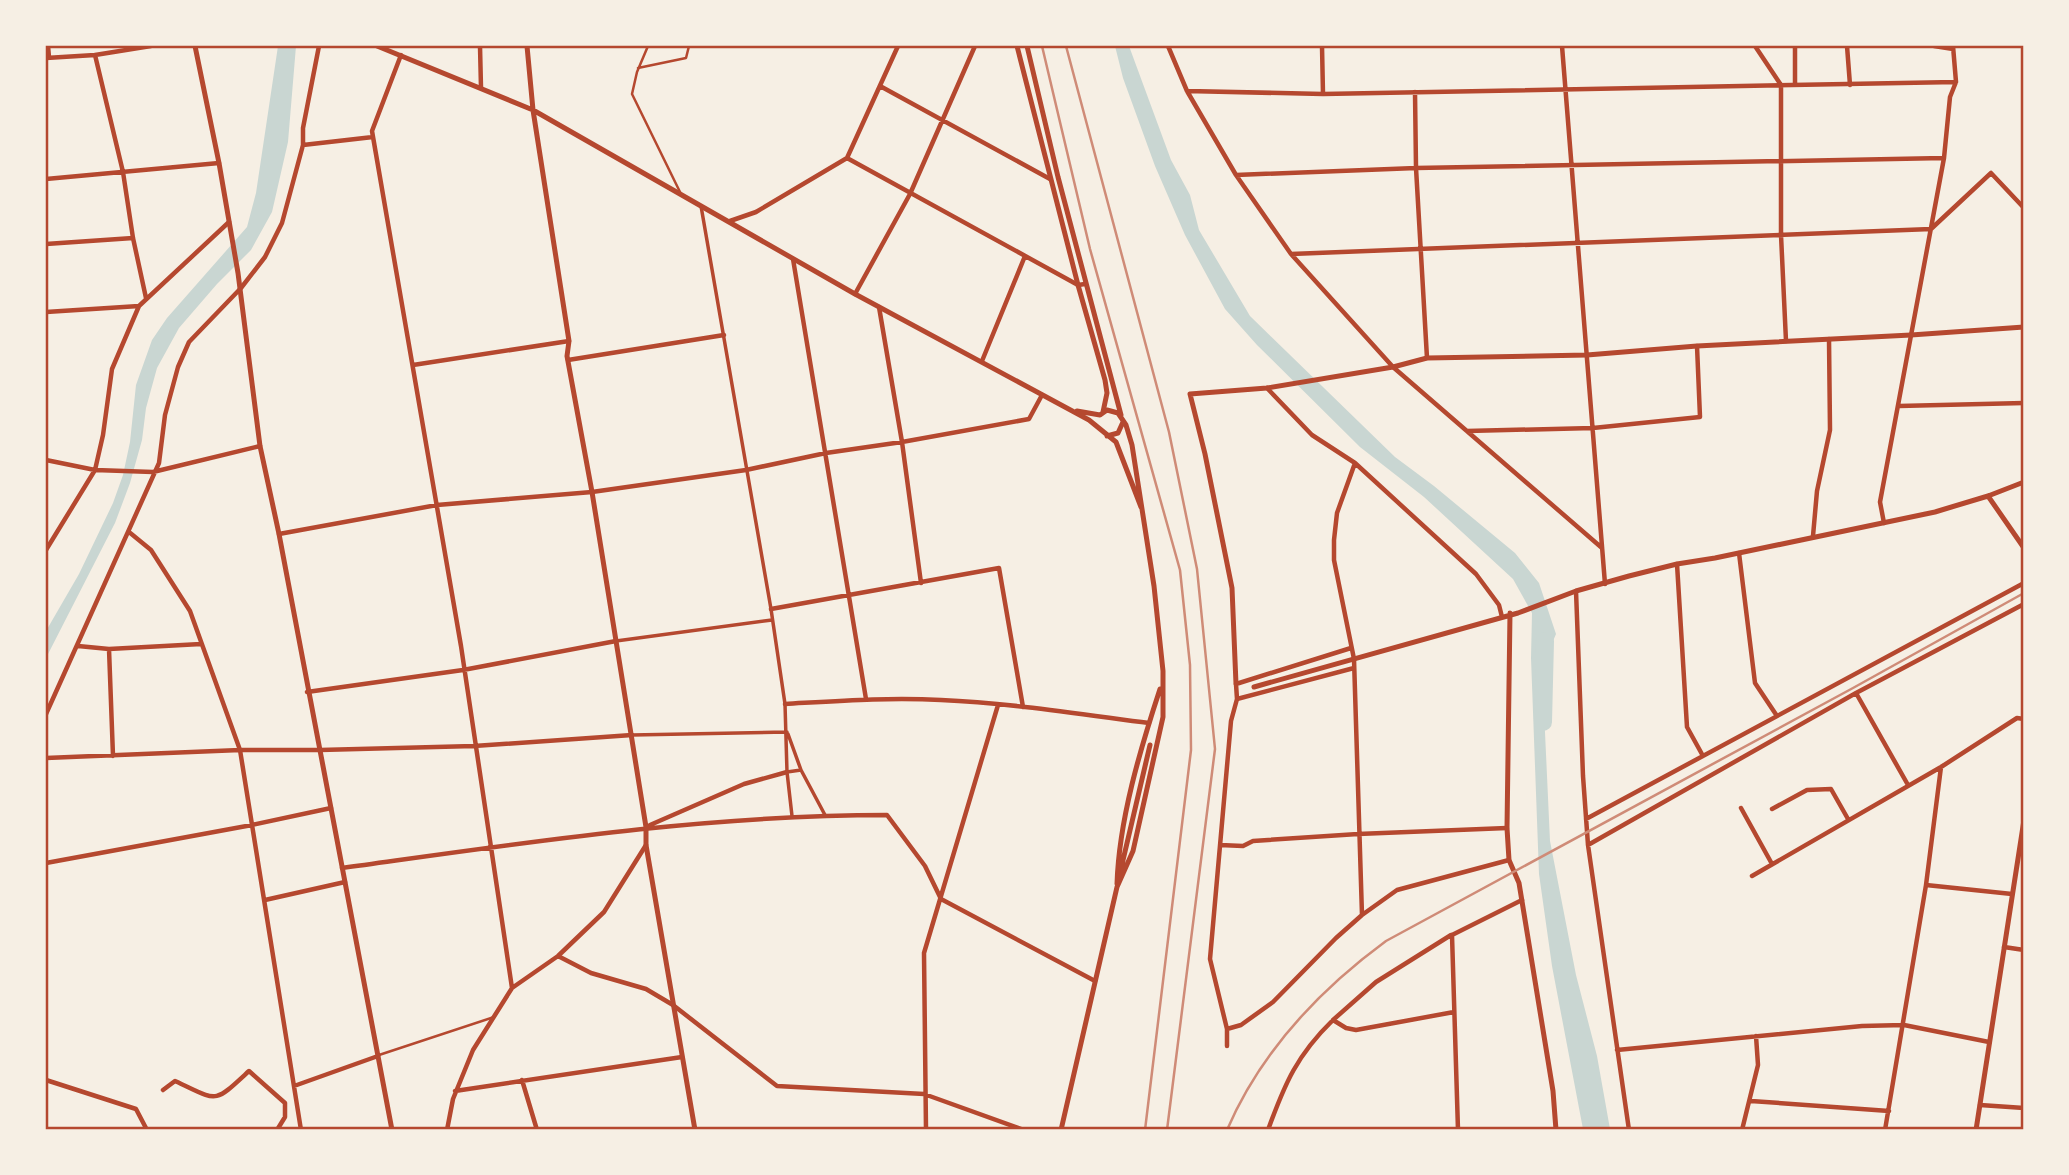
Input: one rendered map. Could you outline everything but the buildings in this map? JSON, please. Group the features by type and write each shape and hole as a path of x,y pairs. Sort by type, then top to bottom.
{"street":[{"path":"48,46 47,57 95,55 151,46"},
{"path":"195,46 239,273 260,446 392,1129"},
{"path":"46,715 159,463 164,415 178,367 189,342 241,288 265,257 282,223 303,145 303,128 318,46"},
{"path":"377,46 533,110 855,294 1070,409 1115,442 1141,507"},
{"path":"480,46 481,88"},
{"path":"527,46 533,110 569,341 568,360 592,492 646,827 646,845 695,1129"},
{"path":"730,221 756,212 847,158 898,46"},
{"path":"855,294 910,194 975,46"},
{"path":"1017,46 1051,179 1134,455 1154,586 1163,671 1163,717 1133,851 1117,887"},
{"path":"1027,46 1105,380 1107,393 1098,427"},
{"path":"1168,46 1187,91 1236,174 1291,254 1394,367 1602,548"},
{"path":"1322,46 1323,94"},
{"path":"1562,46 1605,584"},
{"path":"1755,46 1781,85 1781,235 1786,341"},
{"path":"1795,46 1795,85"},
{"path":"1847,46 1850,85"},
{"path":"1884,523 1880,502 1944,158 1950,97 1956,82 1953,47 1934,46"},
{"path":"95,55 123,172 146,299"},
{"path":"401,55 372,134 437,505 512,988"},
{"path":"1187,91 1323,94 1956,82"},
{"path":"880,86 1051,179"},
{"path":"1415,92 1416,168 1427,358"},
{"path":"303,145 372,134"},
{"path":"847,158 1082,285"},
{"path":"1236,174 1944,158"},
{"path":"46,179 219,163"},
{"path":"1291,254 1931,229 1991,173 2024,208"},
{"path":"701,206 771,609 785,704 787,772 792,816"},
{"path":"46,550 95,470 112,369 139,306 229,224"},
{"path":"46,244 133,238"},
{"path":"982,361 1025,256"},
{"path":"793,259 866,699"},
{"path":"46,312 139,306"},
{"path":"879,307 902,442 921,583"},
{"path":"1227,1046 1227,1029 1210,960 1231,721 1237,699 1232,588 1190,394 1281,386 1394,367 1427,358 1587,355 1697,345 2024,327"},
{"path":"568,360 724,335"},
{"path":"1813,536 1817,491 1830,430 1829,339"},
{"path":"414,365 569,341"},
{"path":"1467,431 1592,428 1700,417 1697,345"},
{"path":"1267,388 1312,435 1355,463 1476,574 1499,605 1502,617"},
{"path":"279,534 437,505 592,492 746,470 825,453 1029,419 1042,395"},
{"path":"1899,406 2024,403"},
{"path":"1070,409 1101,413 1115,411 1122,417 1123,427 1118,433 1107,436"},
{"path":"46,460 95,470 153,472 260,446"},
{"path":"1355,463 1337,513 1334,560 1354,659 1362,915"},
{"path":"1254,687 1518,613 1576,591 1676,564 1935,512 2024,482"},
{"path":"1988,496 2024,548"},
{"path":"128,532 151,551 190,611 240,750 300,1129"},
{"path":"1739,553 1755,683 1777,716"},
{"path":"1676,564 1687,727 1703,756"},
{"path":"771,609 999,568 1023,707"},
{"path":"1586,819 2024,583"},
{"path":"1576,591 1588,845 1629,1129"},
{"path":"1588,845 1856,693 2024,604"},
{"path":"1510,614 1507,828 1509,860 1519,883 1522,900 1553,1091 1556,1129"},
{"path":"307,692 463,670 616,641 772,620"},
{"path":"78,646 109,649 201,644"},
{"path":"109,649 113,756"},
{"path":"1236,684 1351,649"},
{"path":"1237,699 1354,668"},
{"path":"1117,887 1118,853 1149,723 1162,682"},
{"path":"1856,693 1908,785"},
{"path":"785,704 866,699 937,699 1149,723"},
{"path":"926,1129 925,953 998,705"},
{"path":"1752,876 1941,767 2017,718 2024,719"},
{"path":"46,758 240,750 474,746 632,736 787,732"},
{"path":"787,732 801,770 825,815"},
{"path":"1061,1129 1150,745"},
{"path":"1885,1129 1926,886 1941,767"},
{"path":"646,827 744,784 801,770"},
{"path":"1772,809 1807,790 1831,789 1848,819"},
{"path":"46,863 331,808"},
{"path":"1741,808 1772,864"},
{"path":"342,868 646,827 792,816 887,815 925,866 942,899 1096,981"},
{"path":"1976,1129 2024,820"},
{"path":"1220,845 1243,846 1253,841 1358,834 1507,828"},
{"path":"447,1129 455,1091 473,1050 512,988 558,956 604,912 646,845"},
{"path":"1227,1029 1241,1025 1273,1002 1362,915 1397,890 1509,860"},
{"path":"265,900 345,882"},
{"path":"1926,886 2012,894"},
{"path":"1268,1129 1285,1082 1299,1059 1333,1020 1376,982 1452,935 1522,900"},
{"path":"1452,935 1458,1129"},
{"path":"2004,947 2024,950"},
{"path":"558,956 591,973 646,989 673,1005 777,1086 924,1094 1024,1129"},
{"path":"1333,1020 1346,1028 1356,1030 1454,1012"},
{"path":"1617,1049 1862,1026 1904,1025 1989,1042"},
{"path":"1742,1129 1758,1065 1756,1035"},
{"path":"294,1086 379,1055"},
{"path":"455,1091 682,1057"},
{"path":"163,1090 175,1081 212,1098 223,1095 249,1071 285,1102 285,1117 277,1129"},
{"path":"46,1080 136,1109 147,1129"},
{"path":"522,1080 537,1129"},
{"path":"1751,1101 1889,1111"},
{"path":"1980,1105 2024,1108"}],"lane":[{"path":"648,46 638,68 632,94 680,192"},
{"path":"638,68 686,58 690,46"},
{"path":"379,1055 494,1017"}],"shaded area":[{"path":"278,46 296,46 288,142 272,212 251,250 179,328 157,368 146,408 142,440 115,523 46,658 46,631 79,574 113,503 123,475 130,442 136,385 152,340 167,318 247,227 256,193"},
{"path":"1115,46 1129,46 1171,160 1190,195 1199,230 1250,316 1395,457 1515,553 1539,583 1556,634 1542,667 1550,841 1576,975 1597,1056 1610,1129 1583,1129 1552,966 1539,874 1531,658 1532,613 1513,579 1424,497 1360,447 1257,345 1225,309 1185,235 1155,166 1123,78"}],"waterway":[{"path":"1543,722 1545,641"}],"railway":[{"path":"1042,46 1090,249 1180,570 1190,665 1191,750 1145,1130"},
{"path":"1066,46 1169,432 1197,569 1215,749 1167,1130"},
{"path":"1227,1130 1257,1074 1294,1025 1337,981 1386,941 2024,593"}]}
